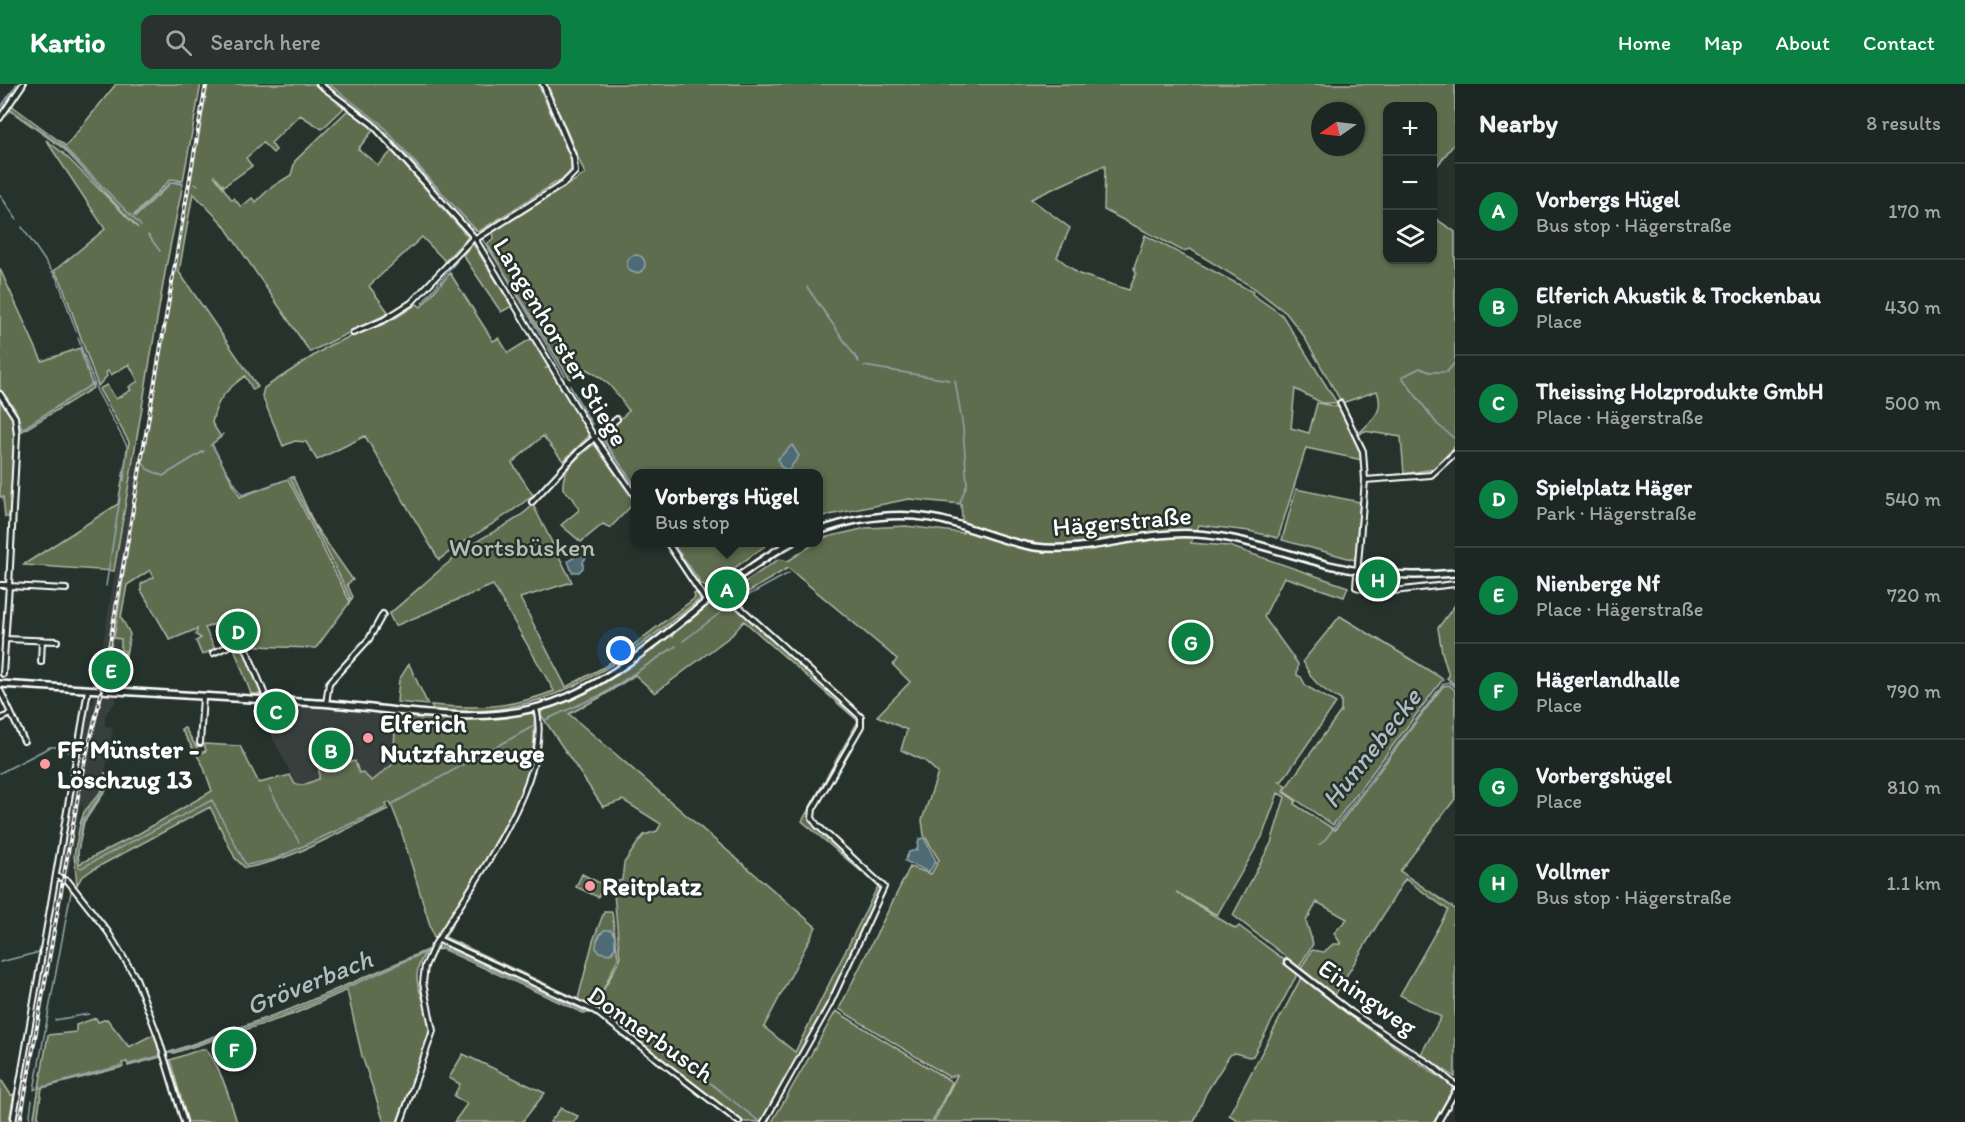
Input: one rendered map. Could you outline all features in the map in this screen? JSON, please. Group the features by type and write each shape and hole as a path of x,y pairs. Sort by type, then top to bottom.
{"main road":[{"name":"Hägerstraße","path":"823,530 868,518 911,516 947,522 1012,543 1058,549 1095,546 1156,535 1194,533 1234,538 1358,571 1407,575 1455,573"},
{"path":"0,684 326,704 464,717 499,715 536,708 573,695 607,676 721,590 786,547"}],"street":[{"path":"0,118 23,84"},
{"name":"Langenhorster Stiege","path":"319,84 372,124 475,238 594,437 631,490"},
{"path":"475,238 562,184 575,172 574,158 543,84"},
{"name":"Langenhorster Stiege","path":"353,333 384,320 411,303 475,238"},
{"path":"0,394 12,411 17,431 3,674"},
{"path":"1340,403 1363,451 1365,480 1356,587 1371,592 1455,584"},
{"path":"532,502 594,437 617,419"},
{"path":"1365,480 1431,475 1455,453"},
{"path":"670,547 706,601"},
{"path":"0,585 66,589"},
{"path":"721,590 861,717 861,726 813,810 812,818 885,887 830,1004 764,1122"},
{"path":"326,704 329,684 369,639 383,614"},
{"path":"5,639 57,641"},
{"path":"41,662 42,640"},
{"path":"213,653 234,644 236,647 246,648 267,700"},
{"path":"14,1122 56,876 56,864 88,689"},
{"path":"0,690 24,741"},
{"path":"200,743 203,696"},
{"path":"401,1122 433,1031 423,980 428,958 519,803 534,762 539,721 536,708"},
{"path":"0,719 11,714"},
{"path":"56,876 68,881 108,932 136,978 158,1036 184,1122"},
{"name":"Donnerbusch","path":"438,939 595,1011 739,1122"},
{"name":"Einingweg","path":"1287,962 1351,1012 1432,1066 1455,1085"},
{"path":"1438,1122 1455,1092"}],"shaded area":[{"path":"135,452 146,462 121,617 130,634 120,686 109,686 108,694 116,695 116,701 105,715 105,726 113,727 102,790 82,815 83,803 81,807 68,877 58,868 89,703 93,703"},
{"path":"255,703 396,714 393,764 371,781 362,772 359,773 355,761 319,768 319,779 297,785"}],"green space":[{"path":"116,84 201,84 183,181 171,179 134,215 136,216 172,182 183,184 166,267 114,571 23,565 118,504 129,442 99,389 107,385 116,399 131,390 129,387 138,381 129,364 111,375 108,371 107,376 98,386 61,281 54,271 105,229 46,140 63,153 138,228 64,149 8,109 11,105 66,146"},
{"path":"208,84 316,84 343,104 343,109 322,129 300,115 271,143 276,150 273,153 263,143 246,158 252,166 224,186 214,175 232,200 234,198 241,207 252,198 256,202 270,188 291,175 295,161 349,109 374,129 358,149 378,165 392,151 468,237 445,261 422,237 369,286 389,313 310,352 223,224 193,193 179,272 258,387 253,390 245,376 223,396 216,408 212,423 221,437 212,444 240,497 288,479 350,602 316,648 239,644 234,642 225,620 205,628 215,649 202,655 196,641 201,638 196,635 197,629 170,640 141,590 141,584 154,577 150,570 127,585 121,617 130,634 120,686 116,686 123,663 119,661 120,657 124,657 125,651 121,650 121,639 114,638 149,412"},
{"path":"324,84 538,84 571,160 571,170 566,176 478,232 376,123"},
{"path":"547,84 1455,84 1455,143 1437,166 1437,102 1383,102 1383,264 1437,264 1437,220 1455,232 1455,446 1434,469 1404,474 1401,437 1364,431 1358,434 1376,415 1379,405 1377,391 1342,403 1303,335 1286,313 1254,288 1190,249 1183,251 1104,210 1105,165 1031,199 1070,228 1057,257 1079,274 1129,290 1136,274 1134,268 1145,235 1253,292 1252,294 1282,315 1337,403 1322,403 1295,389 1291,428 1309,433 1317,403 1339,407 1354,436 1362,460 1306,448 1278,538 1249,531 1199,525 1191,543 1229,546 1348,587 1344,597 1284,577 1264,617 1298,664 1297,675 1301,677 1306,686 1336,703 1282,781 1279,781 1285,786 1283,792 1296,801 1294,804 1335,830 1443,686 1449,685 1455,690 1455,799 1400,871 1455,909 1455,919 1452,924 1455,927 1455,1077 1421,1054 1441,1017 1400,995 1448,910 1405,879 1335,995 1301,968 1312,950 1324,952 1333,944 1341,944 1334,933 1347,919 1317,902 1306,921 1313,944 1299,967 1233,915 1271,843 1285,797 1278,793 1262,837 1217,915 1176,892 1236,929 1239,926 1299,971 1253,1056 1235,1053 1230,1055 1206,1093 1194,1122 934,1122 957,1075 949,1077 839,1009 910,867 931,874 939,860 924,835 922,820 938,773 925,761 901,750 907,730 877,716 910,682 893,665 897,659 788,568 735,600 727,594 779,559 788,561 809,547 823,547 823,538 866,528 906,526 963,533 961,504 909,499 823,516 823,469 631,469 631,480 601,436 629,411 610,385 584,368 570,379 487,244 494,238 493,232 585,174"},
{"path":"473,244 512,306 501,312 463,255"},
{"path":"0,269 42,361 80,348 93,388 21,432 13,410 0,391"},
{"path":"450,273 493,341 499,338 508,353 532,338 549,366 546,368 550,368 590,435 563,461 543,436 512,463 533,495 439,560 365,436 317,460 306,442 295,441 283,446 262,396 264,388 330,345 394,319 417,304 421,307"},
{"path":"0,396 11,414 16,440 9,517 5,517 3,497 0,497"},
{"path":"594,444 631,496 631,506 610,528 603,524 581,542 561,525 579,510 573,498 563,489 565,475 577,459"},
{"path":"293,477 315,526 353,580 347,584 353,597 351,600 290,478"},
{"path":"1296,489 1360,502 1355,560 1282,540"},
{"name":"Wortsbüsken","path":"533,505 572,582 520,598 566,687 604,667 695,598 694,594 698,592 700,599 609,666 578,684 545,698 510,707 473,711 433,709 431,705 479,707 508,704 554,691 493,585 395,626 389,614 460,553 519,517"},
{"path":"675,547 763,547 707,588 696,580"},
{"path":"719,596 731,603 731,610 736,608 857,715 858,721 744,621 732,635 655,693 635,675 569,714 816,927 764,1027 795,1052 878,886 802,821 858,722 858,726 810,817 882,885 883,891 829,1003 762,1122 744,1122 598,1009 601,995 620,959 613,883 622,880 624,863 639,841 644,835 657,831 661,824 623,800 603,807 541,715 542,710 576,696 608,678 639,658 668,635 673,637 673,632"},
{"path":"1455,605 1455,685 1447,678 1449,676 1438,628"},
{"path":"1340,616 1443,679 1333,825 1285,792 1341,711 1341,700 1318,684 1303,661"},
{"path":"234,648 245,649 264,694 251,694"},
{"path":"409,664 428,705 397,702 399,680"},
{"path":"531,713 535,717 532,754 526,782 515,810 485,865 435,942 400,827 390,802 386,804 388,809 318,843 282,858 245,868 235,858 210,807 92,870 81,878 77,885 74,855 80,824 84,812 102,790 105,772 106,790 84,822 78,851 79,864 140,833 212,791 203,765 181,729 185,728 200,753 206,751 204,744 240,746 259,783 290,775 295,784 303,785 319,779 319,768 355,761 359,773 362,772 372,781 393,764 396,714 447,719 481,719"},
{"path":"496,849 445,937 578,999 593,941 604,912 612,912 618,958 595,1007 592,1008 443,939 443,935","holes":["613,932 616,944 612,953 599,952 597,940 601,933"]},
{"name":"Reitplatz","path":"582,874 604,885 598,897 576,887"},
{"path":"437,945 444,945 590,1013 583,1013 442,949 436,950"},
{"path":"427,950 420,962 417,983 429,1018 429,1029 420,1062 397,1122 384,1122 362,1056 347,990 294,1014 174,1053 167,1053 291,1009"},
{"path":"1301,978 1353,1018 1451,1085 1452,1090 1434,1122 1241,1122 1229,1115"},
{"path":"836,1011 952,1082 932,1122 772,1122"},
{"path":"96,1018 98,1022 107,1019 129,1047 154,1034 161,1057 128,1066 127,1062 122,1063 123,1067 42,1088 38,1115 40,1122 33,1122 48,1035 76,1032 76,1025"},
{"path":"206,1049 225,1084 237,1122 188,1122 170,1060"},
{"path":"463,1054 545,1093 522,1122 454,1122 467,1104 454,1096 460,1084 449,1078"},
{"path":"0,1078 11,1095 14,1094 9,1122 0,1122"},
{"path":"561,1108 578,1116 574,1122 550,1122"}],"water":[{"path":"636,255 642,258 645,264 642,270 636,273 630,270 627,264 630,258"},
{"path":"792,445 799,456 789,469 780,466 778,459"},
{"path":"586,550 589,554 583,562 583,568 579,572 572,572 568,561"},
{"path":"924,838 936,861 929,872 905,861 909,852 917,850 919,839"},
{"path":"604,930 611,930 615,937 615,948 610,954 599,952 596,948 597,940"}],"waterway":[{"path":"0,108 17,84"},
{"path":"329,84 380,123 476,231"},
{"path":"10,109 64,147 141,226"},
{"path":"134,216 171,182 182,182"},
{"path":"194,184 198,185"},
{"path":"0,195 17,220"},
{"path":"22,227 58,280 76,331"},
{"path":"148,235 160,251"},
{"path":"483,240 499,265"},
{"path":"422,303 457,261"},
{"path":"504,273 565,376"},
{"path":"807,287 859,362"},
{"path":"78,338 97,391 127,446 124,481"},
{"path":"1455,362 1447,372 1430,372 1420,368 1402,377 1437,424 1455,439"},
{"path":"864,366 949,380"},
{"path":"955,380 963,428 967,484 960,502"},
{"path":"0,389 16,410 22,429 94,383"},
{"path":"570,386 592,424"},
{"path":"210,446 223,434"},
{"path":"603,440 631,481"},
{"path":"212,445 222,463"},
{"path":"143,462 147,469 163,476 204,451"},
{"path":"225,468 242,495 285,480"},
{"path":"106,586 120,498"},
{"path":"676,547 699,580"},
{"path":"738,601 789,573"},
{"path":"683,641 728,607"},
{"path":"545,720 603,694 676,646"},
{"name":"Hunnebecke","path":"1319,845 1443,684 1449,682 1455,687"},
{"path":"392,804 532,727"},
{"path":"0,773 50,747 59,747 70,752"},
{"path":"76,862 83,820 102,793 105,783"},
{"path":"269,788 299,842"},
{"path":"78,866 81,868 212,800 246,865 275,859 385,808"},
{"path":"34,1090 71,892"},
{"name":"Gröverbach","path":"437,948 447,949 588,1013"},
{"path":"0,962 40,952"},
{"name":"Gröverbach","path":"169,1053 294,1011 426,952"},
{"name":"Gröverbach","path":"601,1012 619,1012 760,1122"},
{"path":"55,1020 89,1014"},
{"name":"Gröverbach","path":"129,1064 159,1056"},
{"name":"Gröverbach","path":"35,1089 120,1066"},
{"name":"Gröverbach","path":"29,1122 32,1100"}],"railway":[{"path":"20,1122 83,768 101,695 206,84"}],"place":[{"name":"Vollmer","path":"1378,579"},
{"name":"Vorbergs Hügel","path":"727,589"},
{"name":"Spielplatz Häger","path":"238,631"},
{"name":"Vorbergshügel","path":"1191,642"},
{"name":"Nienberge Nf","path":"111,670"},
{"name":"Theissing Holzprodukte GmbH","path":"276,711"},
{"name":"Elferich Nutzfahrzeuge","path":"368,738"},
{"name":"Elferich Akustik & Trockenbau","path":"331,750"},
{"name":"FF Münster - Löschzug 13","path":"45,764"},
{"name":"Reitplatz","path":"590,886"},
{"name":"Hägerlandhalle","path":"234,1049"}]}
